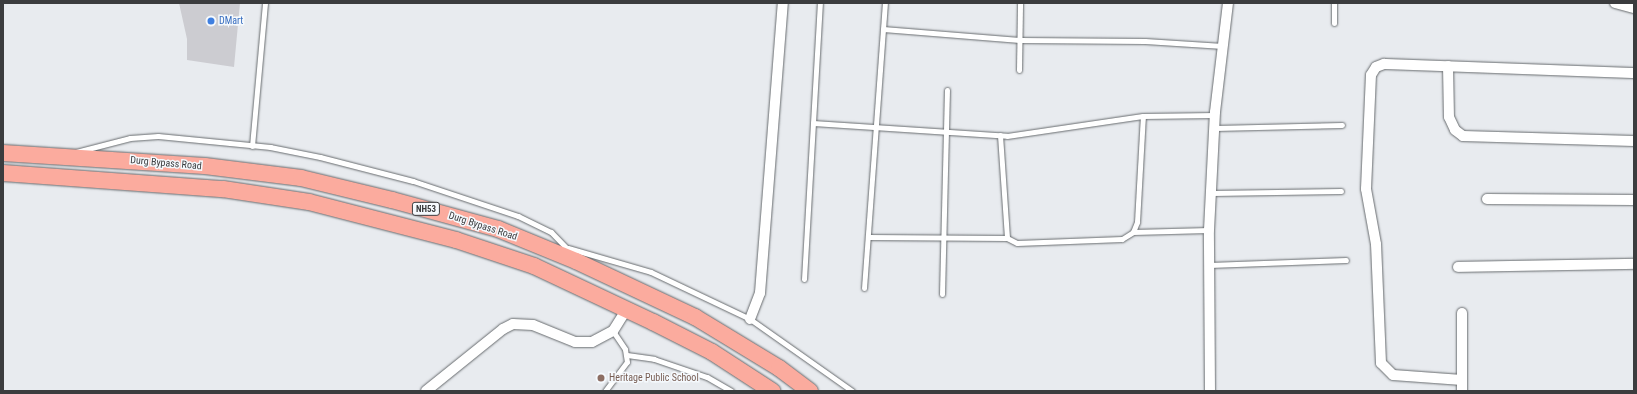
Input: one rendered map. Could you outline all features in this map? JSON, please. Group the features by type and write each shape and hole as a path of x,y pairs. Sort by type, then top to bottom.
{"highway":[{"name":"Durg Bypass Road","path":"3,153 205,166 301,178 392,200 498,229 572,254 695,317 779,368 810,391"},
{"name":"Durg Bypass Road","path":"3,174 223,188 309,202 456,240 534,266 712,352 772,391"}],"street":[{"path":"750,319 760,293 783,3"},
{"path":"1210,391 1209,230 1216,128 1215,115 1228,3"},
{"path":"1615,3 1634,8"},
{"path":"1462,380 1393,375 1381,363 1376,244 1366,189 1371,75 1376,67 1384,64 1634,73"},
{"path":"1448,66 1449,117 1455,130 1463,136 1634,141"},
{"path":"1487,199 1634,200"},
{"path":"1458,267 1634,264"},
{"path":"426,391 503,329 513,324 533,325 582,343 592,342 613,331 626,310"},
{"path":"1462,313 1462,391"}],"lane":[{"path":"252,146 265,3"},
{"path":"804,279 820,3"},
{"path":"864,288 885,3"},
{"path":"1019,70 1020,3"},
{"path":"1334,3 1334,23"},
{"path":"883,29 1020,40 1145,41 1224,46"},
{"path":"942,294 947,90"},
{"path":"813,123 947,133 1000,135 1143,116 1215,115"},
{"path":"1133,232 1137,222 1140,201 1143,116"},
{"path":"1216,128 1342,125"},
{"path":"1000,135 1007,238"},
{"path":"61,156 102,143 137,137 158,136 252,146 320,157 413,182 518,216 551,232 572,254 651,272 750,319 852,391"},
{"path":"1212,193 1341,191"},
{"path":"868,237 1007,238 1017,243 1114,239 1122,238 1133,232 1209,230"},
{"path":"1209,265 1346,260"},
{"path":"605,391 624,369 627,355 613,331"},
{"path":"627,355 654,359 707,377 731,391"}],"building":[{"name":"DMart","path":"179,3 240,3 234,67 187,60 187,39"}],"place":[{"name":"DMart","path":"211,21"},
{"name":"Heritage Public School","path":"601,378"}]}
